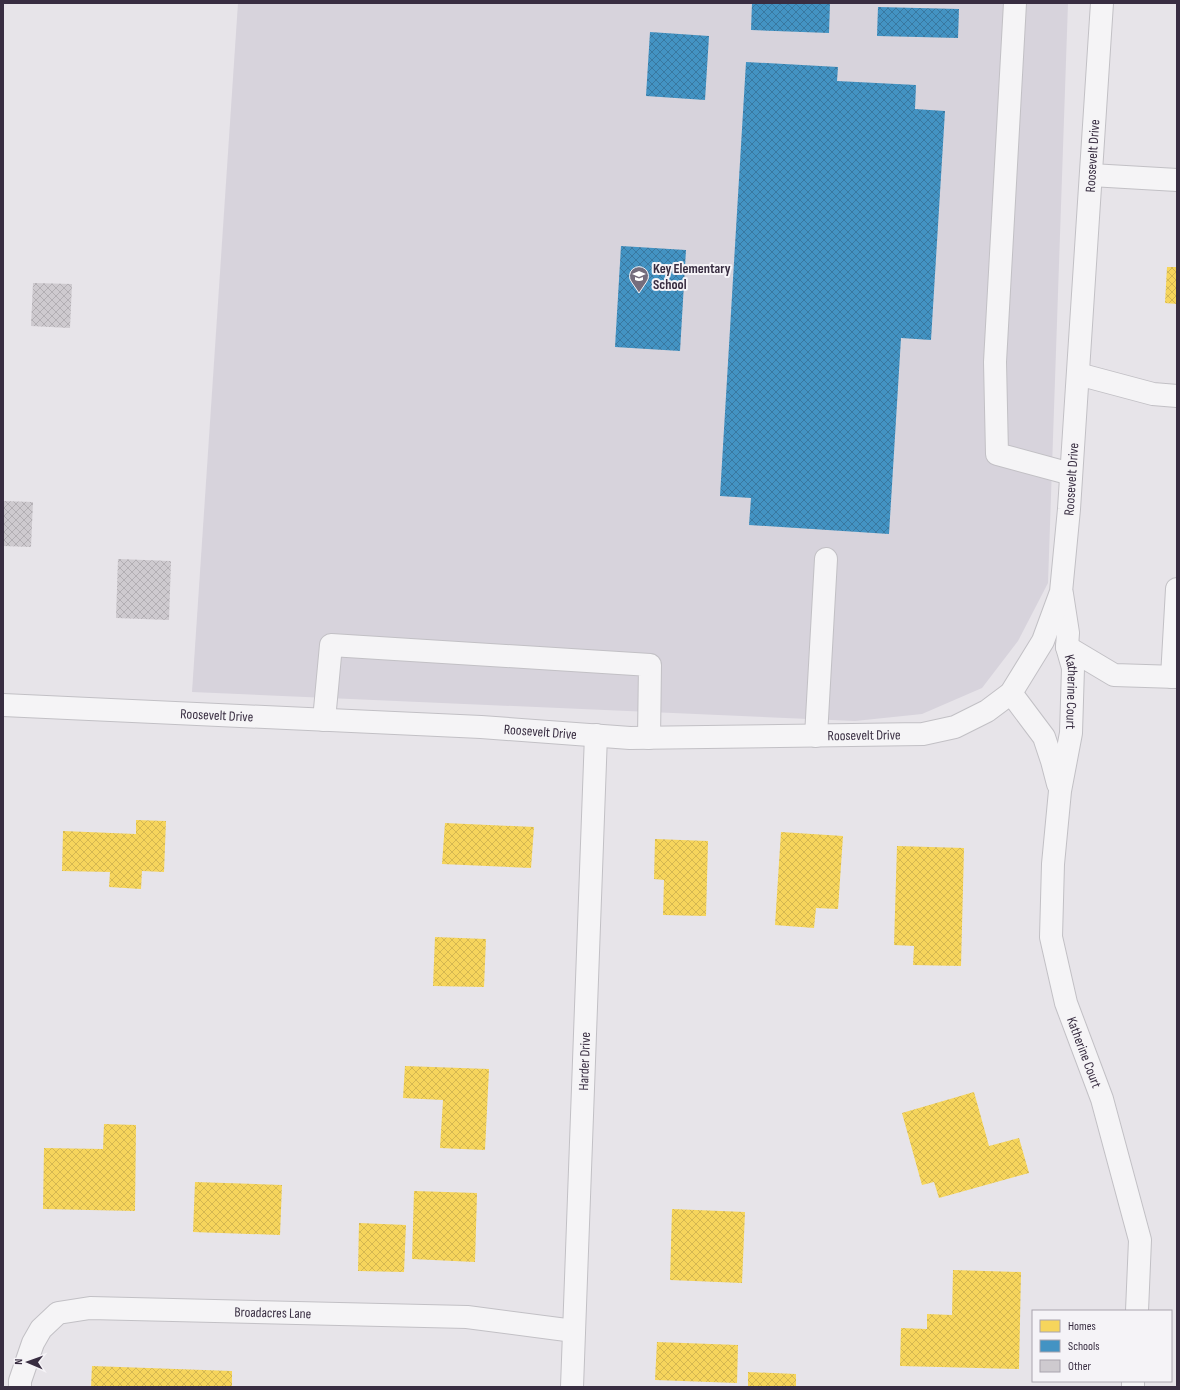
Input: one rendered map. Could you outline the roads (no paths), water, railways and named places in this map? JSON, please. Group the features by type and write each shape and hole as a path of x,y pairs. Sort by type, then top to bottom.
{"street":[{"path":"1015,3 995,362 997,454 1071,474"},
{"name":"Roosevelt Drive","path":"3,705 481,727 630,738 923,734 955,727 987,711 1011,693 1043,641 1061,592 1078,374 1102,3"},
{"path":"1090,175 1177,180"},
{"path":"1078,374 1153,394 1177,396"},
{"path":"816,736 826,559"},
{"path":"1067,647 1114,675 1175,677 1177,589"},
{"name":"Katherine Court","path":"1061,592 1068,633 1067,647 1073,668 1071,733 1060,791 1053,864 1051,937 1066,1003 1102,1099 1140,1240 1137,1310"},
{"path":"324,720 331,645 650,665 649,738"},
{"name":"Katherine Court","path":"1011,693 1044,737 1060,791"},
{"name":"Harder Drive","path":"572,1387 596,735"},
{"name":"Broadacres Lane","path":"20,1387 20,1381 32,1343 41,1329 58,1313 90,1308 468,1317 574,1331"}],"place":[{"name":"Key Elementary School","path":"639,293"}]}
